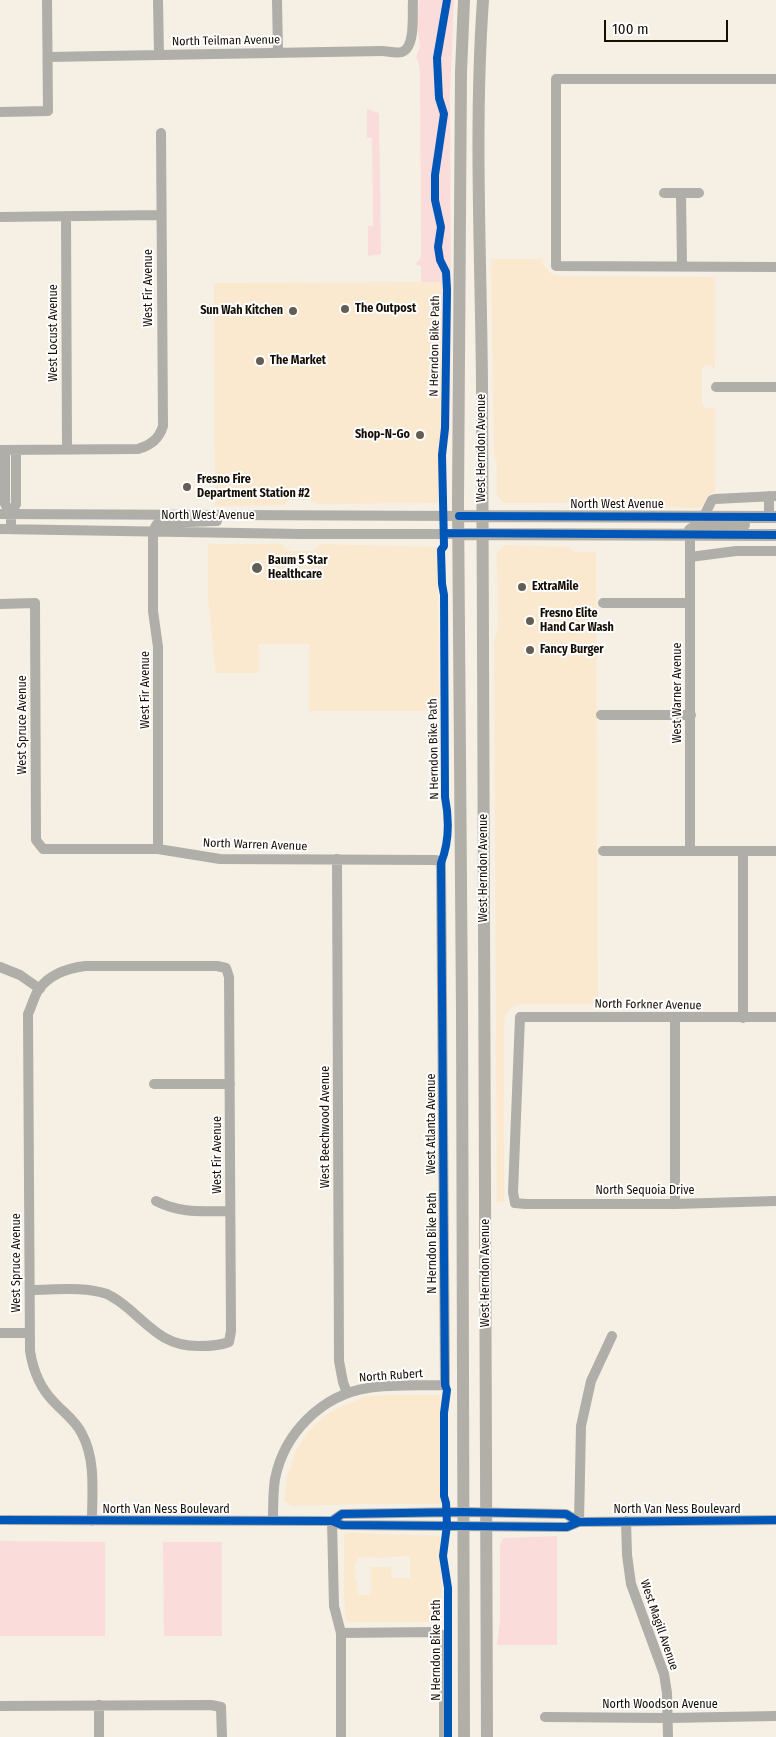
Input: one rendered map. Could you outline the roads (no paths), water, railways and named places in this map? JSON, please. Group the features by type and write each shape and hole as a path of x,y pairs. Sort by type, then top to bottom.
{"main road":[{"name":"West Herndon Avenue","path":"464,0 460,96 459,516 464,1737"},
{"name":"West Herndon Avenue","path":"483,0 479,107 479,258 482,384 487,1737"},
{"name":"North West Avenue","path":"459,516 773,517"},
{"path":"581,534 583,530 589,527 604,524 634,524 651,517"},
{"path":"629,534 652,526 679,525 685,517"},
{"path":"690,534 690,530 698,525 754,525 773,517"},
{"name":"North West Avenue","path":"459,534 776,535"}],"street":[{"path":"0,112 48,111 47,0"},
{"path":"158,0 159,55"},
{"path":"277,0 278,52"},
{"name":"North Teilman Avenue","path":"48,57 278,52 399,52 409,47 412,40 413,0"},
{"path":"776,80 556,79 556,266 776,267"},
{"name":"West Fir Avenue","path":"67,450 138,449 148,446 155,441 160,435 163,426 161,133"},
{"path":"664,193 699,193"},
{"path":"681,193 682,266"},
{"path":"0,217 161,215"},
{"name":"West Locust Avenue","path":"66,216 67,450"},
{"path":"716,387 776,387"},
{"path":"11,530 5,514 3,450 67,450"},
{"path":"5,514 16,504 16,450"},
{"path":"704,516 712,500 715,499 773,496 773,517"},
{"name":"North West Avenue","path":"5,514 459,516"},
{"path":"152,531 157,524 161,523 215,523 224,516"},
{"name":"North West Avenue","path":"0,529 300,534 459,534"},
{"name":"West Fir Avenue","path":"152,531 154,611 158,647 158,849"},
{"name":"West Warner Avenue","path":"690,534 690,851"},
{"path":"690,557 736,551 776,551"},
{"name":"West Spruce Avenue","path":"0,604 35,603 36,840 38,845"},
{"path":"603,603 690,603"},
{"path":"601,715 691,715"},
{"name":"North Warren Avenue","path":"38,845 43,848 158,849 220,859 436,860 441,863"},
{"path":"603,850 776,851"},
{"path":"743,851 743,1018"},
{"name":"West Beechwood Avenue","path":"337,859 339,1361 342,1382 347,1393"},
{"name":"West Atlanta Avenue","path":"441,863 445,1385"},
{"name":"West Fir Avenue","path":"30,1290 97,1291 118,1300 157,1334 167,1340 190,1346 220,1346 229,1342 231,1331 230,1084 229,977 226,968 217,966 85,966 63,971 52,977 40,989"},
{"path":"0,967 20,975 40,989"},
{"name":"West Spruce Avenue","path":"40,989 28,1014 30,1333 32,1362 40,1382 53,1401 74,1422 82,1433 88,1447 92,1475 92,1521"},
{"name":"North Forkner Avenue","path":"515,1203 513,1192 520,1017 776,1017"},
{"path":"675,1018 675,1204"},
{"path":"154,1084 230,1084"},
{"path":"156,1201 170,1208 184,1211 230,1210"},
{"name":"North Sequoia Drive","path":"515,1203 675,1204 776,1201"},
{"path":"0,1333 30,1333"},
{"path":"579,1522 580,1426 591,1381 612,1336"},
{"name":"North Rubert","path":"273,1521 275,1479 286,1446 296,1432 318,1409 347,1393 380,1386 445,1385"},
{"name":"North Van Ness Boulevard","path":"332,1520 342,1514 486,1512 566,1514 579,1522"},
{"name":"North Van Ness Boulevard","path":"0,1520 332,1520 342,1525 566,1527 579,1522 776,1520"},
{"path":"332,1520 334,1606 341,1633 341,1737"},
{"name":"West Magill Avenue","path":"626,1521 628,1570 637,1602 664,1674 667,1693 668,1737"},
{"path":"341,1633 434,1632 444,1636 444,1737"},
{"path":"99,1705 99,1737"},
{"path":"0,1706 211,1705 221,1707 222,1737"},
{"name":"North Woodson Avenue","path":"545,1717 668,1718 776,1716"}],"place":[{"name":"The Outpost","path":"345,309"},
{"name":"Sun Wah Kitchen","path":"293,311"},
{"name":"The Market","path":"260,361"},
{"name":"Shop-N-Go","path":"420,435"},
{"name":"Fresno Fire Department Station #2","path":"187,487"},
{"name":"Baum 5 Star Healthcare","path":"257,568"},
{"name":"ExtraMile","path":"522,587"},
{"name":"Fresno Elite Hand Car Wash","path":"530,621"},
{"name":"Fancy Burger","path":"530,650"}]}
